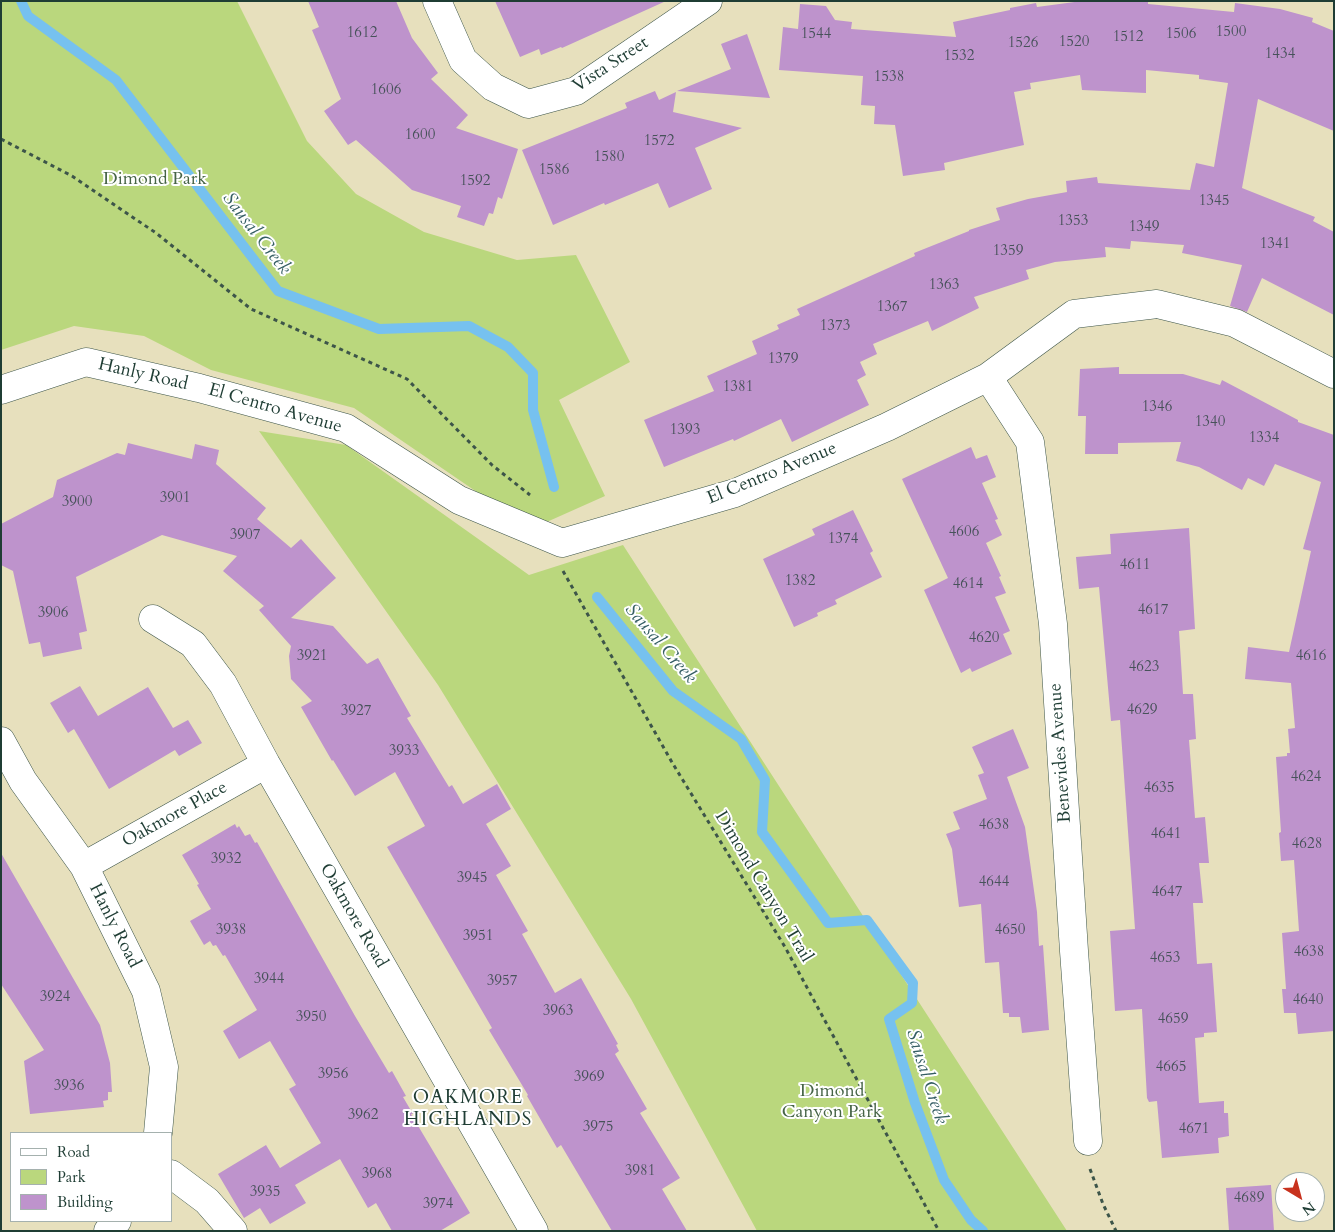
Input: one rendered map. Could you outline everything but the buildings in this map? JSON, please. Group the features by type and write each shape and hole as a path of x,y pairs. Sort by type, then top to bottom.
{"street":[{"name":"Vista Street","path":"437,1 463,60 492,88 528,104 576,91 708,1"},
{"name":"El Centro Avenue","path":"199,388 346,428 459,500 562,543 735,493 887,427 988,377 1074,314 1157,304 1235,323 1334,374"},
{"name":"Hanly Road","path":"1,390 86,362 199,388"},
{"name":"Benevides Avenue","path":"988,377 1030,442 1053,624 1088,1141"},
{"name":"Oakmore Road","path":"153,618 193,644 223,684 266,764 534,1231"},
{"name":"Hanly Road","path":"1,741 23,781 84,866 146,990 164,1067 158,1132"},
{"name":"Oakmore Place","path":"84,866 266,764"},
{"path":"172,1175 207,1201 233,1231"}],"path":[{"path":"1,139 72,176 156,233 251,309 408,379 492,466 535,499"},
{"name":"Dimond Canyon Trail","path":"562,569 673,764 785,947 939,1231"},
{"path":"1088,1141 1090,1172 1116,1231"}],"green space":[{"name":"Dimond Park","path":"1,1 237,1 307,141 356,194 424,232 517,260 576,255 630,362 559,400 605,496 531,529 354,408 211,370 144,336 74,326 1,350"},
{"name":"Dimond Canyon Park","path":"259,431 346,445 529,575 623,545 1067,1231 757,1231 631,999 438,685"}],"waterway":[{"name":"Sausal Creek","path":"21,1 28,16 116,80 278,291 379,329 469,326 508,347 533,373 533,410 554,487"},
{"name":"Sausal Creek","path":"597,597 673,691 741,739 765,780 762,832 828,923 867,920 913,983 912,1003 889,1019 915,1103 944,1180 971,1220 983,1231"}],"district":[{"name":"OAKMORE HIGHLANDS","path":"468,1110"}]}
